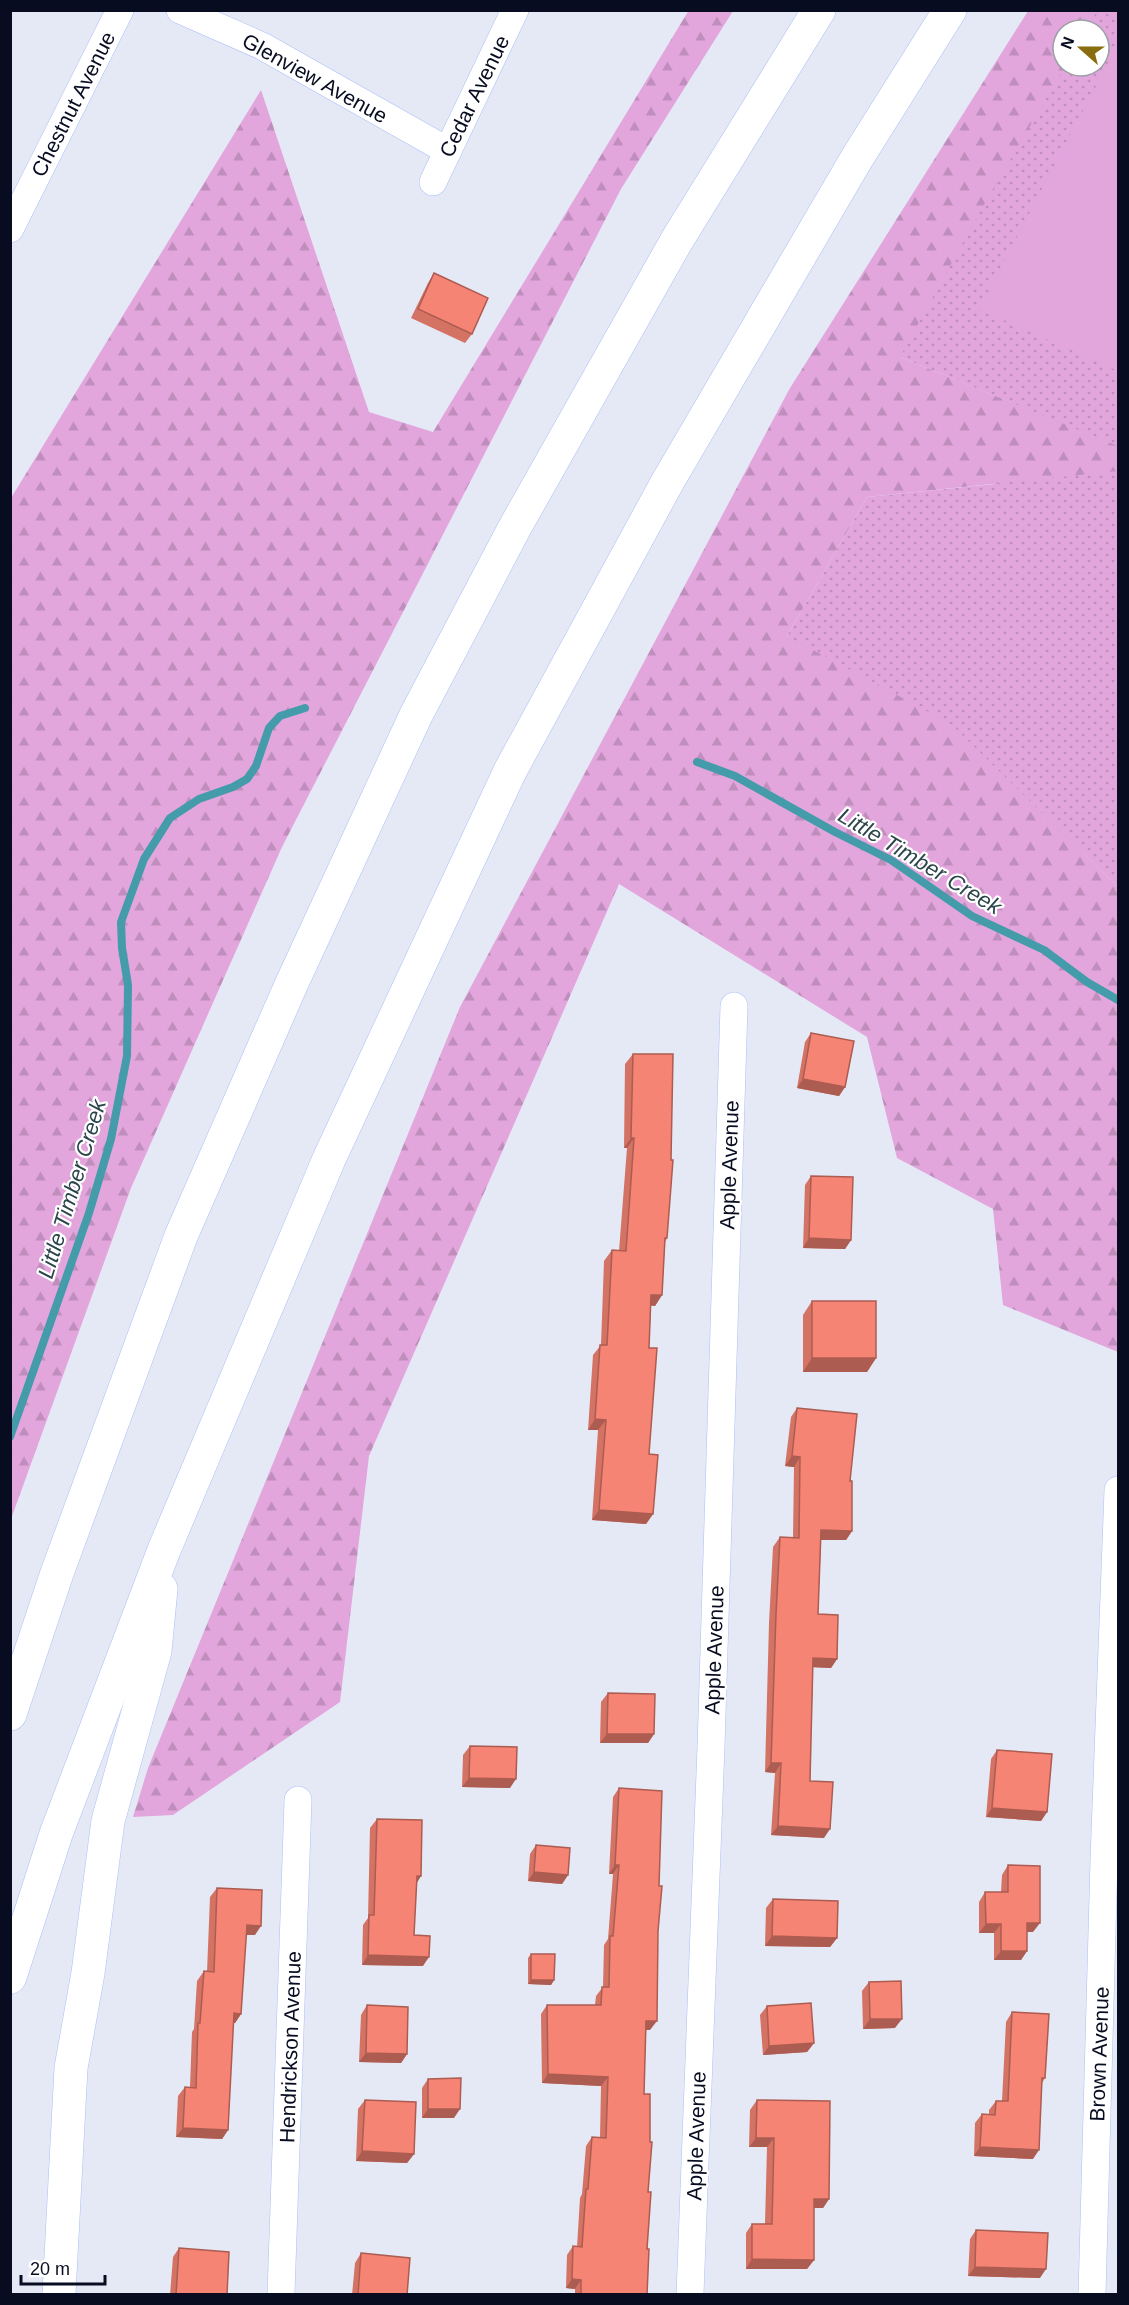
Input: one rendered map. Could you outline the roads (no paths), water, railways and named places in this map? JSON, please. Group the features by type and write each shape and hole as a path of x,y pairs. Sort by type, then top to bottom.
{"highway":[{"path":"10,1714 57,1573 181,1236 291,985 416,715 515,527 677,240 819,10"},
{"path":"10,1977 56,1834 164,1550 328,1159 510,771 668,481 857,158 950,10"},
{"path":"59,2295 71,2068 88,1972 108,1821 155,1651 164,1550"},
{"path":"10,1658 57,1573"}],"street":[{"name":"Chestnut Avenue","path":"10,229 120,10"},
{"name":"Glenview Avenue","path":"180,10 262,46 447,151"},
{"name":"Cedar Avenue","path":"433,182 515,10"},
{"name":"Apple Avenue","path":"690,2295 711,1747 734,1006"},
{"name":"Brown Avenue","path":"1092,2295 1104,1859 1119,1490"},
{"name":"Hendrickson Avenue","path":"281,2295 298,1800"}],"waterway":[{"name":"Little Timber Creek","path":"10,1437 89,1213 111,1139 127,1056 128,985 122,948 121,922 144,859 170,818 199,799 233,787 247,779 256,766 269,728 280,716 305,708"},
{"name":"Little Timber Creek","path":"697,762 735,776 835,832 891,860 972,916 1044,950 1087,982 1118,1000"}]}
